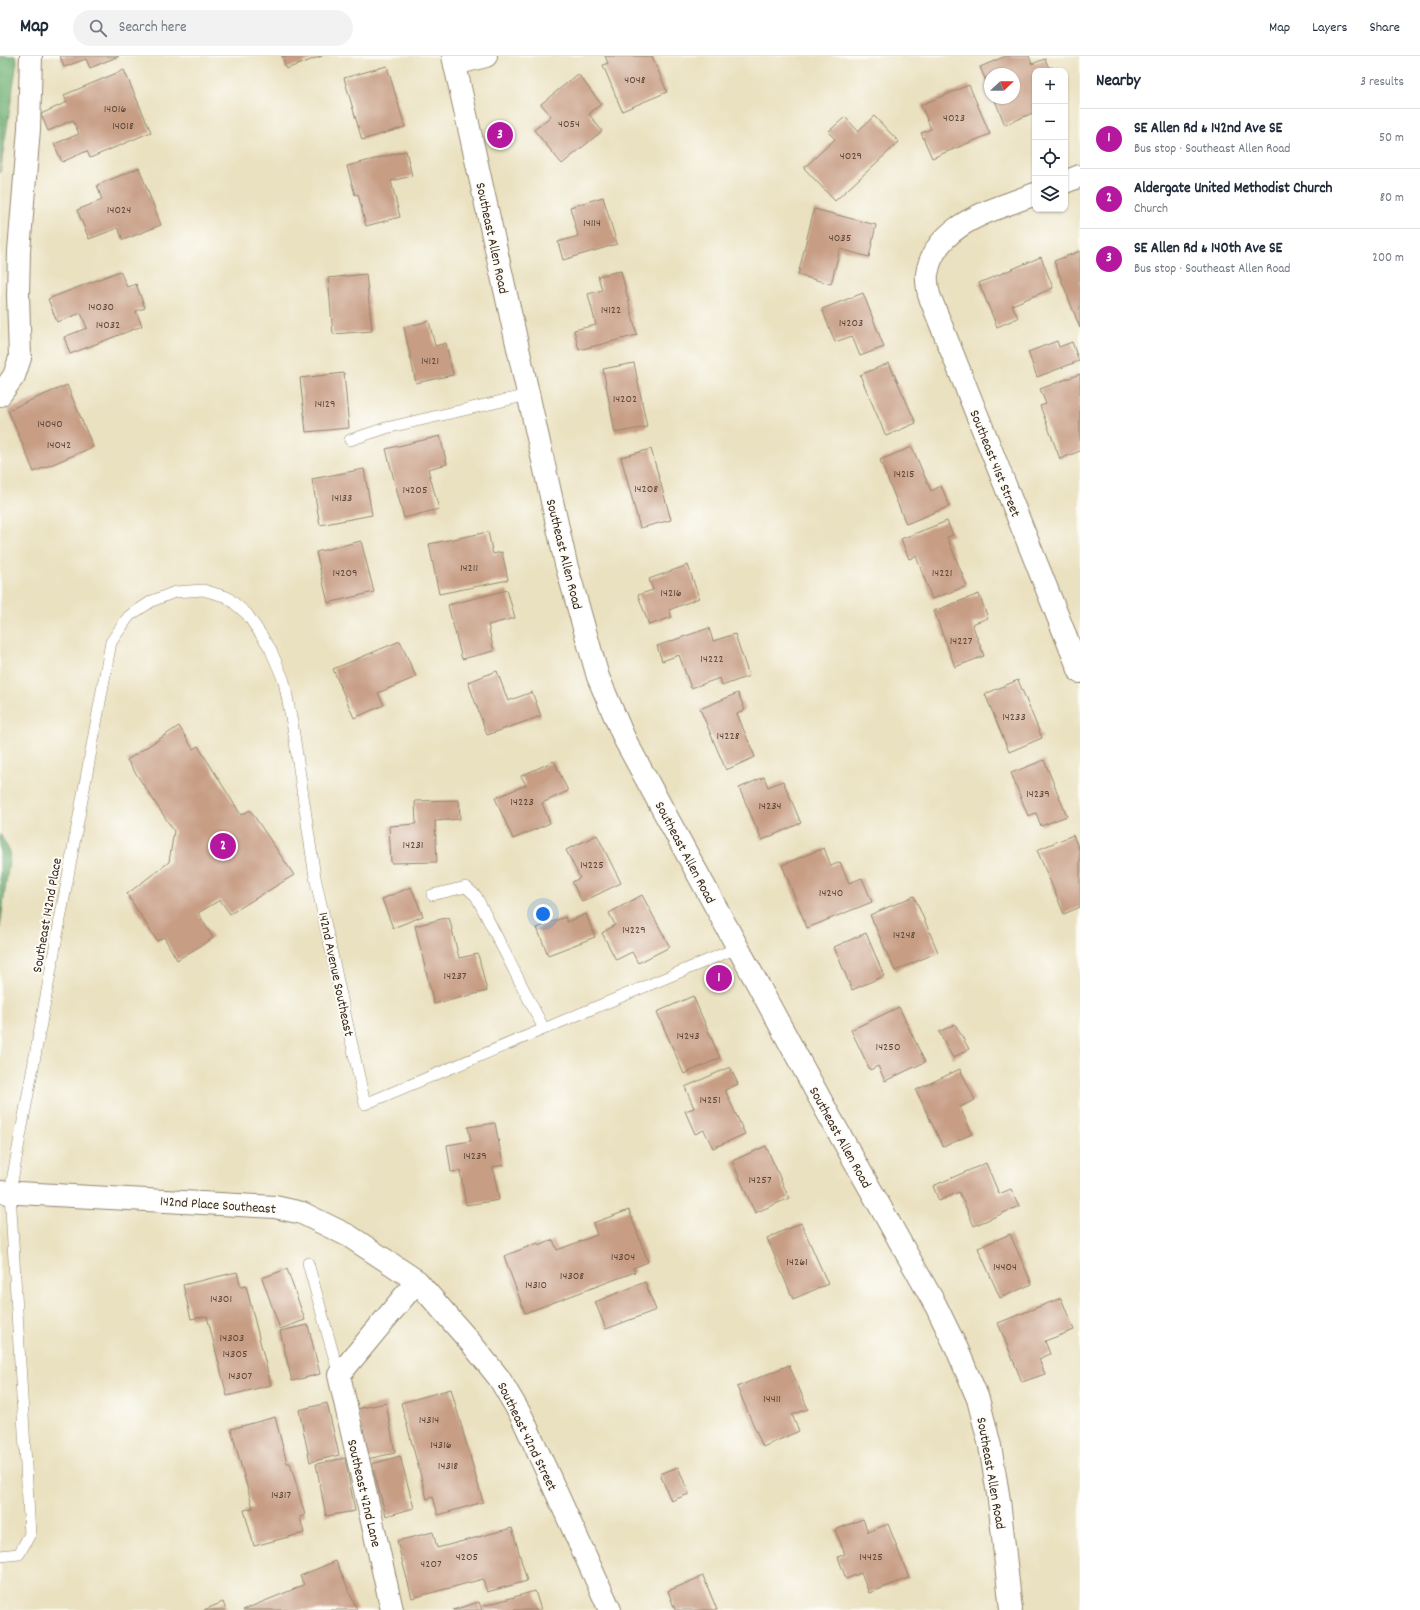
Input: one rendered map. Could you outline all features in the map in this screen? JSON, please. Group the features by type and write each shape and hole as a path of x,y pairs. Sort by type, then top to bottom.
{"street":[{"path":"0,395 14,376 20,358 18,295 19,251 29,129 31,56"},
{"path":"454,60 486,56"},
{"name":"Southeast Allen Road","path":"454,60 566,564 598,677 625,740 737,948 936,1306 958,1349 978,1399 990,1446 999,1500 1011,1610"},
{"path":"1068,181 1080,176"},
{"name":"Southeast 41st Street","path":"1032,195 964,222 946,236 933,252 926,275 929,295 1080,672"},
{"name":"142nd Place Southeast","path":"5,1192 275,1207 302,1213 349,1236 417,1281"},
{"path":"339,1376 417,1281"},
{"name":"Southeast 42nd Street","path":"417,1281 499,1378 522,1417 610,1610"},
{"name":"Southeast 42nd Lane","path":"339,1376 392,1610"}],"lane":[{"path":"350,440 386,428 528,395"},
{"name":"142nd Avenue Southeast","path":"112,642 129,616 152,601 176,592 203,590 227,597 247,614 270,648 285,688 293,728 315,877 365,1104 737,948"},
{"name":"Southeast 142nd Place","path":"0,1556 19,1554 30,1534 5,1192 112,642"},
{"path":"432,895 466,887 476,896 544,1029"},
{"name":"Southeast 42nd Lane","path":"308,1263 339,1376"}],"green space":[{"path":"0,56 16,56 17,61 0,173"},
{"path":"0,834 10,852 0,928"}],"building":[{"path":"60,56 119,56 90,68 86,59 64,67"},
{"path":"282,56 322,56 286,69"},
{"path":"605,56 652,56 667,92 622,111 603,65 608,63"},
{"path":"1006,56 1029,56 1032,64 1045,59 1049,68 1032,68 1032,113 1005,125 996,104 1020,104 1020,68 984,68 984,76 980,67"},
{"path":"387,66 405,127 362,140 344,78"},
{"path":"124,70 151,132 90,158 87,151 62,162 54,144 79,134 73,120 48,131 41,114 67,102 64,95"},
{"path":"578,74 601,104 589,114 602,131 562,164 534,130 551,116 541,104"},
{"path":"969,85 990,134 932,158 921,133 931,129 921,105"},
{"path":"874,116 899,142 835,201 804,168 835,139 828,132 845,117 858,131"},
{"path":"406,151 412,176 391,181 400,217 366,226 358,194 355,195 347,166"},
{"path":"139,168 161,225 123,240 118,228 89,239 77,210 102,200 97,185"},
{"path":"603,197 617,244 563,260 558,242 578,236 570,207"},
{"path":"814,209 876,225 869,257 840,249 831,284 798,275"},
{"path":"1080,251 1080,328 1054,261"},
{"path":"1041,257 1053,288 1012,305 1018,318 997,327 979,283"},
{"path":"120,271 127,287 136,284 145,308 136,311 142,326 70,354 64,337 87,328 81,313 57,322 48,299"},
{"path":"621,271 637,335 579,350 574,330 596,325 588,294 602,290 598,276"},
{"path":"366,274 372,331 333,334 328,278"},
{"path":"863,293 884,347 860,356 852,336 835,342 822,309"},
{"path":"429,321 435,346 446,343 453,375 416,383 404,327"},
{"path":"1057,341 1059,347 1072,342 1079,361 1037,377 1028,352"},
{"path":"634,363 647,427 615,433 603,369"},
{"path":"889,363 916,423 886,436 860,375"},
{"path":"344,373 349,428 306,432 300,378"},
{"path":"1080,374 1080,451 1060,459 1040,406 1046,404 1040,389"},
{"path":"67,385 93,447 34,472 8,410"},
{"path":"440,436 447,464 428,469 439,509 404,518 386,449"},
{"path":"912,447 931,491 941,486 950,506 906,524 880,460"},
{"path":"651,449 671,520 640,528 621,457"},
{"path":"364,469 372,515 320,525 312,479"},
{"path":"947,521 953,535 947,537 967,586 932,599 916,556 909,559 901,539"},
{"path":"488,532 493,554 502,552 508,580 439,594 429,544"},
{"path":"361,541 374,592 328,603 316,552"},
{"path":"688,565 699,598 669,610 672,617 649,625 638,595 653,590 649,579"},
{"path":"507,590 515,618 488,625 494,651 462,659 448,605"},
{"path":"979,594 988,618 972,624 984,656 955,667 934,611"},
{"path":"709,628 713,641 735,634 749,676 722,686 720,678 691,688 679,655 662,661 657,646"},
{"path":"400,641 416,677 378,693 384,705 354,718 333,669"},
{"path":"497,671 508,701 532,692 541,716 487,735 468,682"},
{"path":"1018,680 1042,738 1009,752 985,694"},
{"path":"738,693 745,710 737,714 755,757 726,770 700,709"},
{"path":"179,726 193,749 198,746 241,815 250,810 294,875 230,914 220,900 198,913 213,938 177,960 164,937 157,941 127,894 169,862 174,831 127,760"},
{"path":"1044,760 1067,816 1041,826 1036,813 1028,816 1011,773"},
{"path":"554,761 568,791 542,803 550,823 513,839 495,798 526,785 521,776"},
{"path":"764,777 768,787 783,781 801,823 762,840 739,788"},
{"path":"459,800 460,819 435,821 437,862 391,863 389,826 416,824 415,801"},
{"path":"597,835 621,883 582,902 572,882 580,878 566,850"},
{"path":"1073,835 1080,852 1080,907 1064,914 1037,850"},
{"path":"824,848 831,866 840,862 849,883 862,878 872,902 807,928 782,865"},
{"path":"411,887 423,916 393,928 382,899"},
{"path":"642,895 670,947 638,963 632,952 616,960 602,933 615,925 609,913"},
{"path":"914,896 938,952 895,971 870,915"},
{"path":"586,914 595,937 548,955 537,928 565,917 567,922"},
{"path":"449,917 459,958 478,954 487,991 434,1004 415,926"},
{"path":"866,933 884,976 852,990 834,947"},
{"path":"693,996 720,1058 684,1074 657,1012"},
{"path":"899,1007 925,1062 885,1081 878,1066 870,1070 851,1030"},
{"path":"955,1024 969,1049 953,1058 939,1032"},
{"path":"730,1067 738,1084 725,1090 745,1134 713,1148 704,1130 695,1134 685,1111 694,1108 685,1087"},
{"path":"960,1069 975,1100 960,1107 972,1134 943,1147 916,1090"},
{"path":"495,1123 503,1165 493,1167 499,1200 466,1205 460,1171 451,1172 447,1145 471,1141 468,1127"},
{"path":"766,1146 789,1198 755,1213 732,1161"},
{"path":"986,1163 999,1194 1011,1189 1019,1206 974,1226 959,1192 939,1201 933,1186"},
{"path":"629,1210 648,1262 633,1268 635,1272 525,1313 504,1256 538,1243 539,1246 553,1240 557,1250 597,1235 593,1223"},
{"path":"801,1223 828,1284 793,1299 767,1238"},
{"path":"1010,1234 1032,1284 1000,1298 978,1248"},
{"path":"287,1269 305,1320 280,1329 262,1278"},
{"path":"237,1272 241,1287 246,1286 271,1385 227,1396 207,1316 191,1319 183,1285"},
{"path":"645,1282 656,1310 606,1329 595,1302"},
{"path":"1061,1298 1074,1330 1045,1341 1050,1354 1039,1359 1045,1374 1022,1382 998,1323"},
{"path":"308,1325 320,1374 292,1381 280,1331"},
{"path":"789,1365 808,1409 792,1415 799,1431 763,1447 737,1387"},
{"path":"451,1389 483,1502 438,1515 433,1497 427,1499 401,1403"},
{"path":"327,1403 339,1455 310,1462 299,1410"},
{"path":"386,1403 395,1453 367,1459 357,1409"},
{"path":"275,1417 287,1463 290,1463 305,1515 300,1517 304,1533 254,1546 244,1510 253,1508 231,1429"},
{"path":"400,1456 414,1508 386,1516 372,1464"},
{"path":"345,1458 355,1511 326,1516 316,1464"},
{"path":"678,1467 689,1494 671,1501 660,1474"},
{"path":"863,1519 868,1532 888,1524 909,1578 869,1593 861,1573 846,1579 838,1557 845,1554 835,1530"},
{"path":"512,1528 527,1581 487,1592 483,1579 412,1598 397,1541 433,1532 437,1548"},
{"path":"336,1561 357,1610 243,1610 304,1585 300,1576"},
{"path":"703,1576 717,1610 675,1610 668,1591"},
{"path":"535,1591 541,1610 484,1610 483,1606"},
{"path":"223,1602 226,1610 204,1610"},
{"path":"479,1602 482,1610 453,1610"}],"place":[{"name":"SE Allen Rd & 140th Ave SE","path":"500,135"},
{"name":"Aldergate United Methodist Church","path":"223,846"},
{"name":"SE Allen Rd & 142nd Ave SE","path":"719,978"}]}
